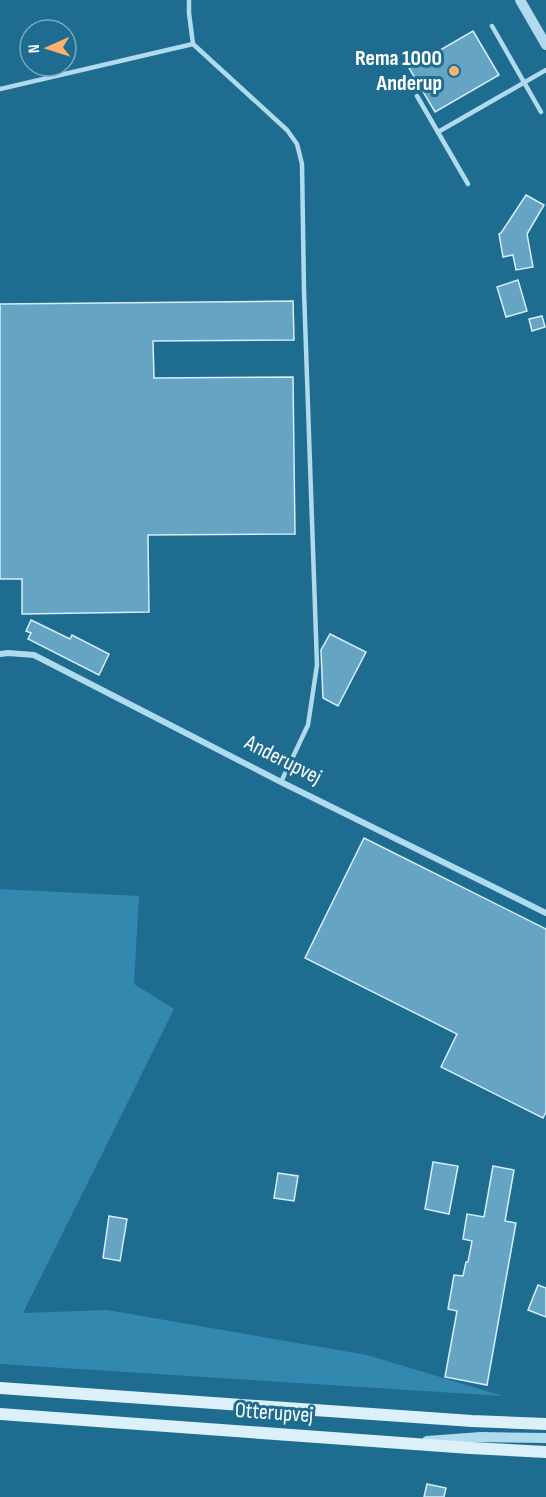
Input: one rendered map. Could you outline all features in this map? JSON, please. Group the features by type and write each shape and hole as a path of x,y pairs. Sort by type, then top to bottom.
{"main road":[{"name":"Otterupvej","path":"0,1388 546,1424"},
{"name":"Otterupvej","path":"0,1414 546,1452"}],"street":[{"path":"520,0 546,45"},
{"name":"Anderupvej","path":"0,654 34,655 281,782 546,913"},
{"path":"406,1443 481,1437 546,1438"}],"lane":[{"path":"189,0 193,44 287,130 297,144 302,164 317,665 308,725 281,782"},
{"path":"492,26 541,112"},
{"path":"0,88 193,44"},
{"path":"438,132 546,70"},
{"path":"417,96 468,184"}],"shaded area":[{"path":"0,889 139,896 134,984 174,1009 23,1313 107,1310 367,1355 503,1396 0,1364"}],"building":[{"name":"Rema 1000 Anderup","path":"473,31 499,75 435,112 409,68"},
{"path":"526,195 544,205 527,234 533,267 516,270 513,255 503,257 499,234"},
{"path":"518,280 527,311 506,317 497,287"},
{"path":"293,301 294,340 153,341 154,378 293,377 295,534 148,535 149,612 22,614 22,579 0,579 0,304"},
{"path":"542,316 545,327 532,331 529,319"},
{"path":"31,620 70,639 72,635 109,654 99,675 28,639 31,633 26,631"},
{"path":"330,634 366,652 338,706 323,698 321,650"},
{"path":"364,838 546,929 546,1112 543,1118 441,1067 457,1034 305,958"},
{"path":"433,1162 458,1166 449,1214 425,1209"},
{"path":"493,1166 514,1170 505,1221 516,1223 487,1385 445,1377 457,1311 448,1309 454,1275 463,1276 472,1241 463,1239 467,1214 484,1217"},
{"path":"278,1173 298,1176 294,1201 274,1198"},
{"path":"109,1216 127,1219 120,1261 103,1258"},
{"path":"538,1285 546,1288 546,1317 528,1310"},
{"path":"427,1484 446,1488 444,1497 424,1497"}],"place":[{"name":"Rema 1000 Anderup","path":"454,71"}]}
